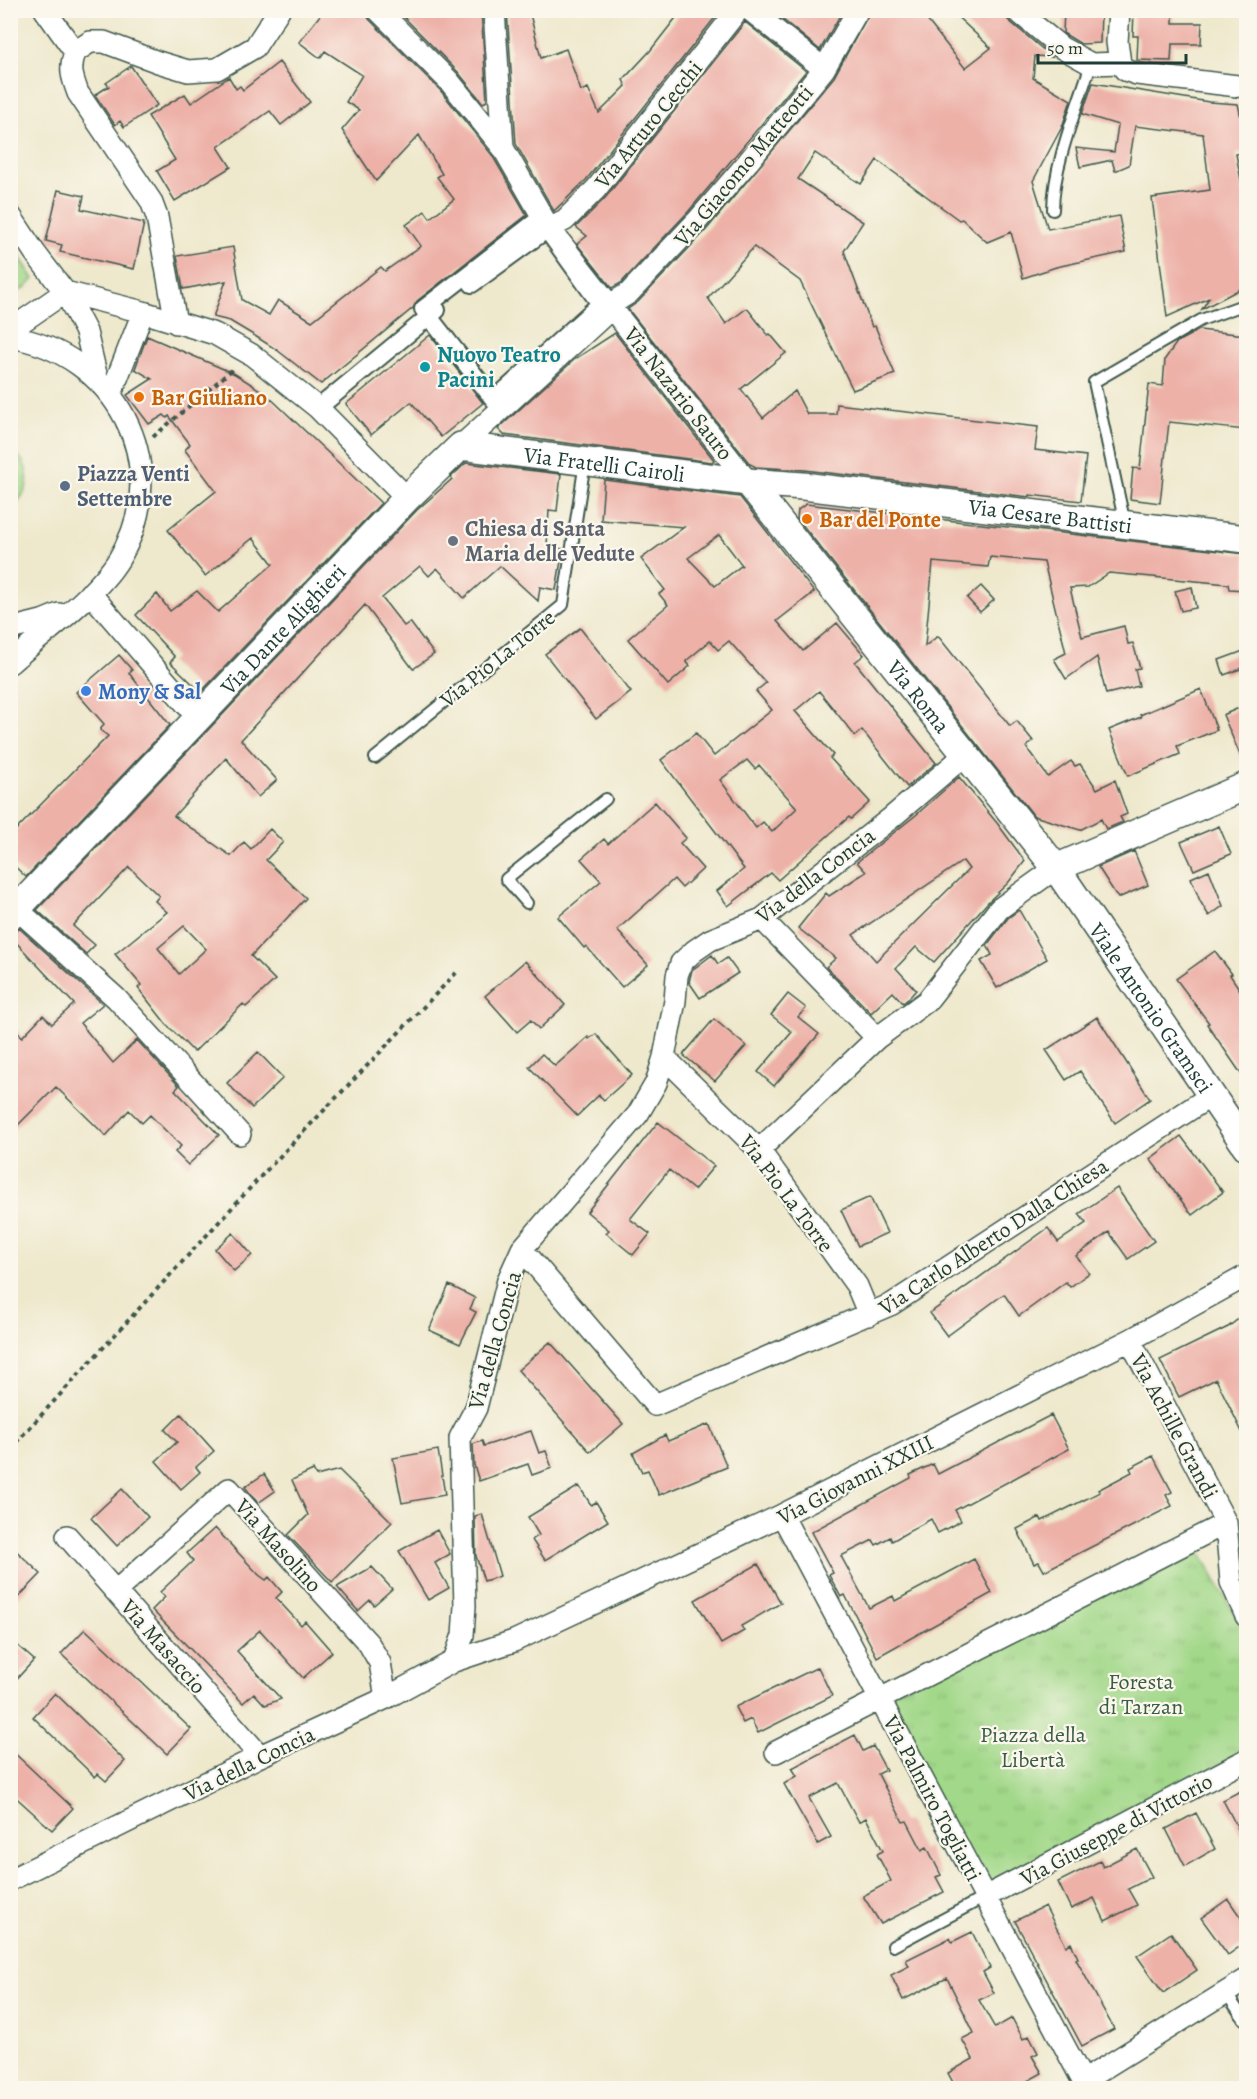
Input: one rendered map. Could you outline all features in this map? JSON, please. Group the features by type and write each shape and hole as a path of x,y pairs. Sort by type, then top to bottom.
{"street":[{"path":"45,10 75,52"},
{"path":"176,323 163,241 152,201 78,93 70,74 71,64 75,52 90,42 104,42 188,71 217,69 255,47 279,10"},
{"path":"494,10 503,148"},
{"name":"Via Arturo Cecchi","path":"548,229 565,220 596,189 738,10"},
{"path":"750,10 824,69"},
{"name":"Via Giacomo Matteotti","path":"461,446 601,318 610,304 629,292 697,221 824,69 858,10"},
{"path":"1016,10 1062,48 1091,64 1120,63"},
{"path":"1119,10 1117,42 1120,63 1125,70 1137,74 1246,87"},
{"name":"Via Nazario Sauro","path":"380,11 449,81 503,148 548,229 610,304 748,482"},
{"path":"10,214 35,253 66,292 86,332 97,378"},
{"path":"318,408 429,316 548,229 600,304 494,400 429,316"},
{"path":"10,330 66,292 215,334 251,354 318,408 407,498"},
{"path":"111,394 143,312"},
{"path":"10,337 54,348 76,361 97,378 111,394 126,421 137,451 140,473 140,495 129,539 119,559 90,593 10,663"},
{"name":"Via Fratelli Cairoli","path":"461,446 748,482"},
{"name":"Via Dante Alighieri","path":"14,912 407,498 461,446"},
{"name":"Via Cesare Battisti","path":"748,482 803,486 1246,539"},
{"name":"Via Roma","path":"748,482 1056,868"},
{"path":"782,525 779,514 785,498 803,486"},
{"path":"10,628 42,621 59,614 90,593"},
{"path":"90,593 198,718"},
{"name":"Via della Concia","path":"10,1880 260,1756 386,1698 454,1661 463,1635 465,1606 460,1438 476,1408 508,1280 522,1250 638,1114 656,1083 664,1057 681,963 711,940 762,919 891,818 966,754"},
{"path":"759,1150 877,1038 927,1001 999,909 1056,868 1246,786"},
{"name":"Viale Antonio Gramsci","path":"1056,868 1246,1146"},
{"path":"14,912 116,998 240,1134"},
{"path":"762,919 877,1038"},
{"name":"Via Pio La Torre","path":"664,1057 759,1150 857,1286 869,1315"},
{"name":"Via Carlo Alberto Dalla Chiesa","path":"522,1250 654,1405 892,1304 1212,1095"},
{"name":"Via Giovanni XXIII","path":"454,1661 514,1641 782,1515 1130,1340 1246,1276"},
{"name":"Via Achille Grandi","path":"1130,1340 1226,1523 1246,1616"},
{"name":"Via Masolino","path":"116,1592 228,1490 369,1644 380,1663 386,1698"},
{"name":"Via Palmiro Togliatti","path":"782,1515 1083,2081 1226,1993"},
{"path":"776,1752 1226,1523"},
{"name":"Via Masaccio","path":"67,1536 260,1756"},
{"name":"Via Giuseppe di Vittorio","path":"985,1898 1246,1760"},
{"path":"1226,1993 1246,1980"}],"lane":[{"path":"1053,210 1053,191 1091,64"},
{"path":"1125,524 1094,382 1201,320 1246,304"},
{"name":"Via Pio La Torre","path":"375,758 563,605 585,462"},
{"path":"526,903 506,879 606,799"},
{"path":"893,1946 985,1898"},
{"path":"1226,1993 1244,2019 1246,2017"}],"path":[{"path":"137,451 251,354"},
{"path":"10,1449 263,1174 458,971"}],"green space":[{"path":"11,243 34,279 25,288 11,295"},
{"path":"11,449 23,463 28,478 23,494 11,507"},
{"name":"Foresta di Tarzan","path":"1193,1539 1246,1635 1246,1760 985,1897 881,1699"}],"building":[{"path":"324,10 363,10 366,13 369,19 440,90 492,155 527,215 417,301 413,308 321,384 255,336 230,321 213,317 226,281 183,289 177,256 233,247 242,300 269,315 278,300 312,321 381,267 385,271 421,246 406,225 425,211 430,218 454,199 437,177 442,174 419,135 376,181 342,130 359,110 346,102 362,75 325,51 320,58 299,42"},
{"path":"397,10 481,10 487,101 483,103 458,72"},
{"path":"507,10 529,10 541,58 566,49 581,91 588,88 599,113 626,86 623,80 650,51 682,10 721,10 586,180 554,211 516,144"},
{"path":"771,10 843,10 820,50"},
{"path":"871,10 919,10 965,68 991,48 950,10 1004,10 1008,20 1052,57 1035,56 1033,78 1071,100 1062,127 1033,181 1048,229 1119,216 1126,252 1056,267 1023,278 1011,232 987,242 962,219 959,220 877,160 861,184 815,153 798,179 863,222 844,251 872,327 875,326 895,374 853,390 800,281 754,247 708,298 726,324 747,308 768,335 770,334 786,353 741,389 763,418 795,391 807,414 836,414 837,404 1038,427 1035,450 1086,456 1081,501 805,470 756,467 750,464 628,309 638,302 707,229 834,77"},
{"path":"1064,10 1101,10 1100,43 1081,44 1063,33"},
{"path":"1134,10 1173,10 1173,23 1202,23 1201,44 1172,44 1171,61 1137,60 1138,36 1133,36"},
{"path":"745,22 806,71 688,212 621,283 612,288 577,244 587,236 576,227 606,197"},
{"path":"279,62 310,102 281,125 270,111 218,147 231,167 175,201 157,171 175,160 148,116 185,94 191,103 229,77 236,89 240,86 243,90"},
{"path":"131,66 157,105 124,127 120,121 115,125 95,95 109,86 106,83"},
{"path":"1093,83 1209,102 1238,104 1246,140 1246,152 1236,154 1246,206 1246,286 1202,309 1209,298 1167,317 1152,198 1210,190 1203,134 1135,126 1129,165 1115,171 1112,160 1080,167 1076,148 1114,152 1118,125 1082,114"},
{"path":"58,190 84,196 81,209 144,223 134,269 60,252 62,245 46,241"},
{"path":"1199,330 1246,335 1246,430 1169,422 1160,503 1130,499 1133,468 1140,469 1149,384 1163,386 1165,359 1177,342"},
{"path":"615,333 714,460 712,462 504,435 498,429 575,359"},
{"name":"Nuovo Teatro Pacini","path":"430,335 483,403 441,437 411,402 371,435 346,404"},
{"path":"147,336 235,374 265,393 381,503 201,692 170,662 175,657 136,615 157,594 170,611 197,591 218,612 273,564 253,538 205,576 168,530 216,491 185,450 190,444 169,416 167,418 164,415 149,424 127,395 152,379 135,369"},
{"path":"466,463 561,474 557,511 549,510 547,546 563,549 556,590 540,587 538,601 500,566 464,598 437,568 429,576 420,566 382,598 404,626 410,622 434,654 413,669 365,605 241,740 277,780 258,797 226,758 174,816 231,856 244,842 251,849 270,829 283,842 266,860 306,898 251,956 275,980 246,1007 243,1004 194,1052 167,1025 138,988 141,985 115,954 167,912 155,901 159,896 129,867 73,926 95,945 86,954 37,910 417,510 452,479 451,477","holes":["184,926 206,949 179,974 158,948"]},
{"path":"604,480 740,497 814,592 777,621 803,651 837,623 864,655 855,662 936,763 907,787 862,730 855,736 819,691 795,711 833,755 830,758 870,802 851,819 849,817 778,880 771,873 728,906 717,891 744,869 661,760 696,733 714,756 772,710 756,691 766,683 729,641 718,650 710,641 686,661 690,666 668,685 628,639 668,605 659,594 665,590 641,559 684,527 601,520","holes":["719,535 742,565 715,586 688,558","747,760 755,769 759,765 797,808 772,832 763,822 756,828 720,780"]},
{"path":"806,504 1246,554 1246,590 1229,589 1228,584 1109,573 1088,587 1070,588 1082,637 1124,626 1128,644 1133,643 1140,668 1135,669 1139,686 1106,694 1097,657 1066,679 1054,659 1066,653 1044,562 990,557 988,567 933,562 925,646 938,636 1010,726 1017,721 1033,741 1026,747 1048,777 1071,761 1075,766 1080,764 1097,789 1115,780 1127,814 1120,817 1123,822 1106,829 1101,819 1080,830 1034,816 797,518 798,510"},
{"path":"981,586 994,600 980,612 967,598"},
{"path":"1192,587 1196,608 1181,611 1175,591"},
{"path":"580,628 631,692 596,719 545,654"},
{"path":"1246,650 1246,667 1224,675 1219,660"},
{"path":"119,655 132,670 129,673 170,725 26,877 10,862 10,836 108,736 100,730 104,724 76,692"},
{"path":"1201,689 1217,730 1177,746 1180,754 1128,776 1109,730"},
{"path":"1246,705 1246,769 1223,715"},
{"path":"959,777 1025,861 1008,883 934,962 916,947 896,968 916,990 908,999 903,1003 893,992 871,1013 826,967 836,958 798,928 826,893 829,896 866,872 857,862","holes":["963,861 969,869 876,961 853,935"]},
{"path":"655,802 686,838 680,843 703,869 682,888 674,879 617,930 648,965 622,987 558,917 601,881 581,859 604,839 608,844"},
{"path":"1219,826 1231,854 1194,870 1181,842"},
{"path":"1134,851 1148,885 1118,898 1098,867"},
{"path":"1209,870 1223,906 1209,916 1191,878"},
{"path":"1019,910 1047,959 997,988 981,961 992,955 987,945 1008,918"},
{"path":"19,928 103,1004 80,1023 113,1063 137,1040 179,1086 175,1090 219,1135 188,1165 175,1152 181,1146 150,1115 142,1123 129,1110 106,1136 56,1087 10,1133 10,1021 22,1037 43,1015 52,1024 74,1004 11,937"},
{"path":"1215,951 1232,974 1230,975 1246,999 1246,1081 1207,1024 1209,1023 1176,979"},
{"path":"712,955 718,964 727,958 738,973 700,998 689,982 692,970"},
{"path":"525,961 565,1005 539,1029 531,1020 517,1032 485,996"},
{"path":"788,994 806,1008 798,1017 819,1034 774,1086 758,1072 792,1032 771,1015"},
{"path":"1097,1017 1150,1099 1115,1123 1080,1071 1066,1080 1046,1050"},
{"path":"714,1019 746,1046 715,1081 683,1055"},
{"path":"596,1034 632,1075 604,1100 599,1095 577,1116 529,1067 542,1054 555,1066 588,1037 589,1039"},
{"path":"258,1052 283,1078 252,1108 227,1083"},
{"path":"658,1122 714,1166 694,1190 669,1170 630,1219 650,1234 633,1255 606,1233 609,1230 587,1212"},
{"path":"1181,1136 1223,1192 1192,1215 1150,1159"},
{"path":"1117,1188 1154,1241 1128,1259 1109,1232 1076,1256 1089,1273 1070,1287 1066,1282 1019,1316 1004,1294 947,1336 930,1313 1048,1228 1058,1242 1086,1223 1079,1214"},
{"path":"870,1197 887,1233 858,1246 841,1210"},
{"path":"233,1233 252,1255 234,1271 215,1249"},
{"path":"449,1285 475,1298 470,1309 476,1312 460,1344 429,1330"},
{"path":"1246,1313 1246,1440 1216,1379 1179,1397 1160,1360 1228,1327"},
{"path":"550,1342 623,1424 590,1452 518,1370"},
{"path":"181,1414 214,1451 196,1467 200,1472 181,1489 156,1461 177,1442 165,1430"},
{"path":"1051,1415 1069,1449 955,1510 961,1521 938,1533 931,1519 892,1541 890,1537 876,1545 873,1540 841,1556 869,1608 893,1596 895,1601 974,1559 992,1593 877,1657 845,1595 841,1597 829,1575 833,1573 811,1532 911,1478 910,1475 933,1464 938,1474"},
{"path":"709,1424 727,1467 659,1495 648,1470 642,1472 633,1453 665,1435 668,1441"},
{"path":"531,1431 539,1453 546,1451 552,1468 532,1475 528,1464 479,1481 474,1465 473,1444 482,1441 484,1446"},
{"path":"438,1450 445,1495 402,1503 393,1458"},
{"path":"1153,1456 1172,1492 1166,1495 1172,1506 1044,1571 1039,1562 1034,1564 1017,1529 1040,1517 1042,1521 1100,1492 1098,1490 1132,1472 1130,1468"},
{"path":"313,1470 316,1476 339,1470 392,1522 332,1582 288,1535 308,1515 292,1480"},
{"path":"264,1474 275,1491 258,1503 245,1487"},
{"path":"579,1486 591,1505 596,1502 608,1521 545,1560 532,1540 539,1535 528,1517"},
{"path":"122,1489 148,1517 117,1546 91,1518"},
{"path":"482,1514 500,1576 484,1581 476,1556 475,1516"},
{"path":"215,1528 259,1575 266,1580 269,1577 282,1592 276,1598 301,1625 305,1621 332,1652 303,1678 260,1630 237,1651 281,1699 265,1705 254,1693 243,1703 152,1610 165,1597 160,1592 193,1561 187,1553"},
{"path":"437,1530 450,1554 435,1563 449,1588 428,1600 399,1551"},
{"path":"10,1545 41,1574 10,1606"},
{"path":"758,1564 781,1603 741,1626 744,1631 721,1644 695,1600"},
{"path":"372,1567 392,1589 374,1605 370,1600 358,1611 337,1587"},
{"path":"85,1629 191,1729 167,1754 61,1654"},
{"path":"10,1639 34,1660 10,1686"},
{"path":"818,1667 832,1696 758,1733 751,1719 743,1723 735,1707"},
{"path":"55,1693 125,1761 106,1781 98,1774 95,1777 33,1717"},
{"path":"855,1735 863,1751 873,1746 886,1770 878,1774 903,1822 907,1821 922,1850 927,1847 941,1875 936,1877 944,1892 881,1924 863,1896 891,1881 877,1854 883,1851 866,1818 859,1822 838,1783 809,1798 831,1837 818,1844 784,1784 797,1776 792,1768"},
{"path":"10,1749 73,1808 52,1830 10,1792"},
{"path":"1246,1788 1246,1844 1223,1800"},
{"path":"1196,1813 1215,1849 1185,1866 1166,1829"},
{"path":"1137,1849 1152,1877 1128,1889 1137,1905 1105,1921 1094,1898 1071,1909 1058,1882 1100,1861 1103,1867"},
{"path":"1228,1899 1246,1925 1246,1942 1228,1955 1201,1918"},
{"path":"1045,1906 1066,1946 1071,1943 1078,1958 1076,1959 1114,2029 1082,2046 1015,1921"},
{"path":"972,1932 990,1968 983,1972 994,1993 979,2000 995,2028 1012,2018 1023,2039 1029,2036 1038,2053 1032,2056 1042,2073 1015,2088 956,2088 948,2073 973,2059 962,2039 974,2033 947,1978 903,2000 891,1975 909,1966 906,1960 950,1938 952,1942"},
{"path":"1171,1933 1197,1970 1163,1993 1137,1956"}],"place":[{"name":"Nuovo Teatro Pacini","path":"425,367"},
{"name":"Bar Giuliano","path":"139,397"},
{"name":"Piazza Venti Settembre","path":"65,486"},
{"name":"Bar del Ponte","path":"807,519"},
{"name":"Chiesa di Santa Maria delle Vedute","path":"453,541"},
{"name":"Mony & Sal","path":"86,691"}],"park label":[{"name":"Piazza della Libertà","path":"1033,1746"}]}
